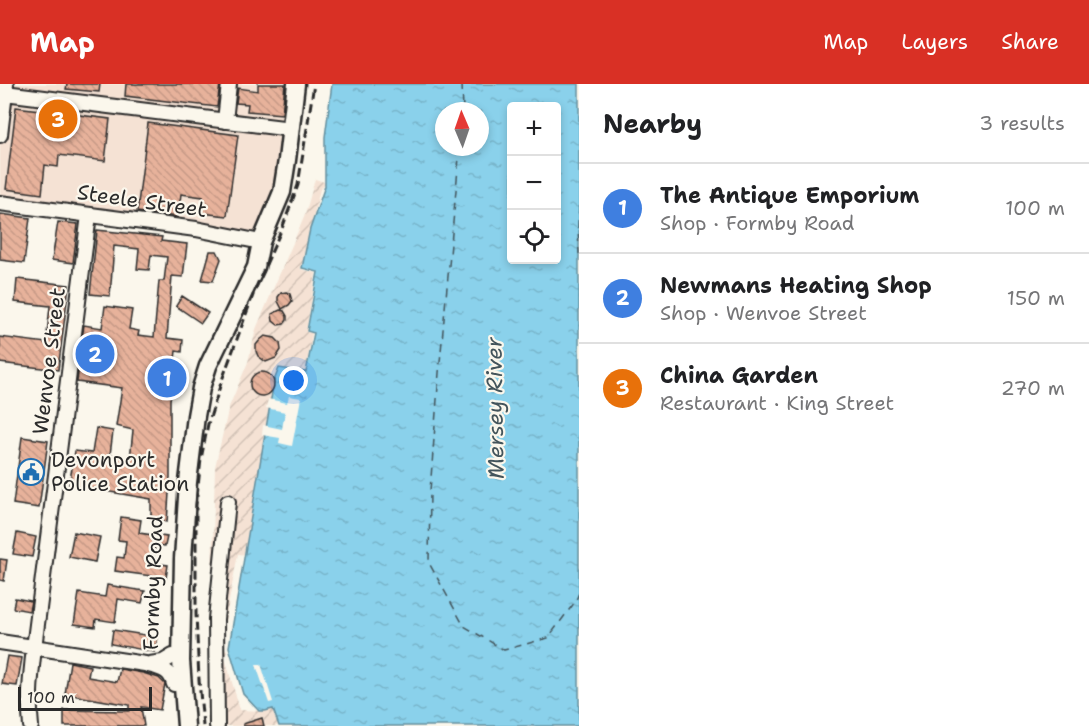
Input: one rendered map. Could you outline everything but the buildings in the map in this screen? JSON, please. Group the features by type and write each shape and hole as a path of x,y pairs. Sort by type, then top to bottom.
{"main road":[{"name":"Formby Road","path":"186,726 181,661 183,559 188,482 196,416 208,366 256,267 261,242 282,192 296,84"},
{"name":"Formby Road","path":"177,726 173,618 183,438 190,392 205,348 244,266 261,242"}],"street":[{"path":"225,121 230,84"},
{"path":"0,135 5,88 291,129"},
{"name":"Steele Street","path":"0,194 16,205"},
{"name":"Steele Street","path":"0,202 196,229 261,242"},
{"name":"Wenvoe Street","path":"31,726 30,688 34,648 89,215"},
{"path":"217,726 216,619 228,502"},
{"path":"0,642 145,664 166,670 172,676 174,684"},
{"path":"145,664 157,664 173,656"}],"shaded area":[{"path":"0,84 296,84 287,160 261,242 8,200 0,194"},
{"path":"315,179 327,183 320,189 301,269 316,273 306,332 312,333 294,449 248,555 238,554 220,648 227,650 225,658 240,710 273,709 279,726 218,726 210,649 215,467 229,407 248,362 256,329 305,215"}],"water":[{"name":"Mersey River","path":"332,84 579,84 579,726 279,726 273,709 259,711 243,694 229,647 274,381 279,368 306,372 314,333 307,331 318,272 302,268 310,229 325,186 325,137"}],"pier":[{"path":"289,396 301,398 292,446 279,443 280,438 262,435 263,425 282,429 285,412 266,408 268,399 287,403"},
{"path":"261,664 273,702 269,703 256,665"}],"ferry route":[{"path":"462,84 463,102"},
{"path":"459,156 430,491 429,563 464,626 504,650 548,638 575,602 579,593"},
{"path":"579,206 579,254"}],"railway":[{"path":"203,726 196,614 196,505 201,459 208,424 221,383 256,287 298,185 314,84"}],"place":[{"name":"China Garden","path":"58,119"},
{"name":"Newmans Heating Shop","path":"95,354"},
{"name":"The Antique Emporium","path":"167,378"},
{"name":"Devonport Police Station","path":"31,472"}]}
